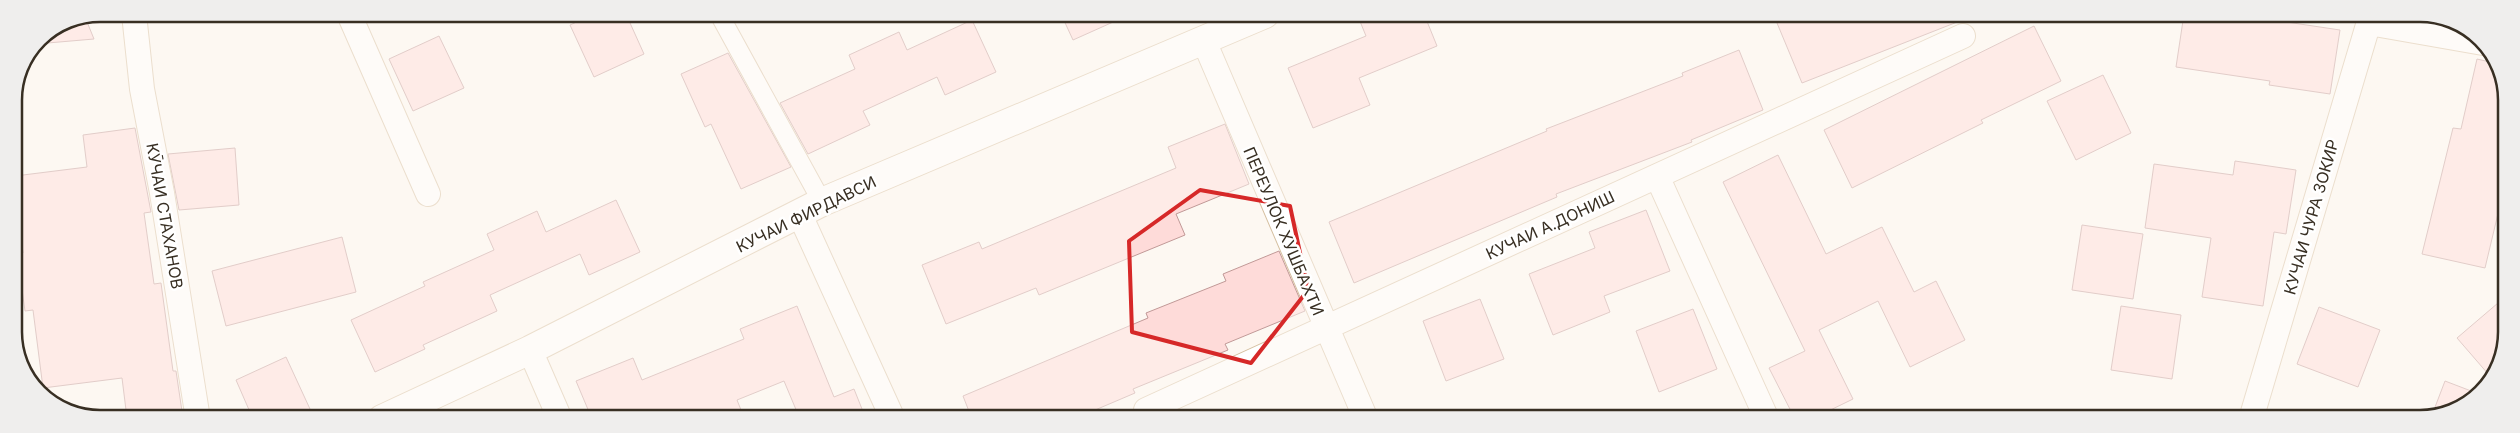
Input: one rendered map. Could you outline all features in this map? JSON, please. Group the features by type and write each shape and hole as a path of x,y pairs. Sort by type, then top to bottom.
{"street":[{"name":"КӮЧАИ СТАХАНОВ","path":"135,22 142,89 162,193 197,410"},
{"path":"353,22 428,194"},
{"path":"723,22 811,209 889,410"},
{"name":"КУЧАИ ФИРДАВСИ","path":"401,410 530,350 811,209 1247,22"},
{"name":"КУЧАИ ЧУРА ЗОКИР","path":"2254,410 2369,22"},
{"path":"2384,22 2468,40"},
{"name":"КУЧАИ А.ДОНИШ","path":"1153,410 1325,327 1963,36"},
{"name":"ПЕРЕУЛОК ХУШБАХТИ","path":"1204,41 1362,410"},
{"path":"1657,176 1763,410"},
{"path":"530,350 556,410"}],"highlighted area":[{"path":"1200,190 1290,206 1308,290 1251,363 1132,332 1129,241"}],"building":[{"path":"577,22 630,22 644,54 594,77 570,25"},
{"path":"968,22 973,22 996,72 945,95 937,77 863,111 870,125 808,154 780,103 855,69 849,55 899,32 907,50"},
{"path":"1065,22 1113,22 1073,40"},
{"path":"1360,22 1427,22 1437,46 1359,78 1370,105 1313,128 1288,68 1366,36"},
{"path":"1779,22 1957,22 1802,83 1777,23"},
{"path":"2183,22 2286,22 2340,30 2330,94 2269,85 2270,81 2176,67"},
{"path":"88,24 94,39 48,43 70,28"},
{"path":"2034,26 2061,81 1981,120 1983,123 1852,188 1824,130"},
{"path":"439,36 464,88 413,111 389,59"},
{"path":"1739,50 1763,110 1691,140 1692,142 1556,194 1557,197 1354,283 1329,222 1547,131 1546,129 1683,76 1682,73"},
{"path":"728,53 791,167 741,189 711,124 705,127 681,74"},
{"path":"2477,59 2487,61 2496,85 2498,100 2498,214 2485,268 2422,254 2453,128 2461,129"},
{"path":"2103,75 2131,133 2076,160 2047,101"},
{"path":"1225,124 1249,184 1176,214 1185,235 1039,295 1036,288 946,324 922,265 979,242 982,249 1176,168 1168,147"},
{"path":"135,128 151,212 144,213 154,284 161,283 173,371 176,371 182,410 126,410 122,378 45,388 43,385 33,310 25,311 22,290 22,175 87,167 83,135"},
{"path":"235,148 239,205 179,210 168,154"},
{"path":"1778,155 1826,254 1882,227 1914,292 1936,281 1965,340 1910,367 1878,301 1819,330 1853,399 1830,410 1790,410 1769,368 1805,351 1723,182"},
{"path":"2235,161 2296,170 2286,234 2274,232 2263,306 2202,297 2211,238 2145,228 2154,164 2233,175"},
{"path":"616,200 640,252 589,275 580,254 490,295 497,311 423,345 425,349 375,372 351,320 425,286 423,282 494,250 487,234 537,211 546,232"},
{"path":"1646,210 1670,271 1604,296 1610,312 1553,335 1529,274 1595,248 1589,232"},
{"path":"2082,225 2143,234 2133,299 2072,290"},
{"path":"342,237 356,292 226,326 212,271"},
{"path":"1279,251 1305,311 1225,344 1228,350 1133,389 1135,393 1095,410 968,410 963,396 1148,318 1146,313 1226,281 1223,274"},
{"path":"1480,299 1504,359 1446,381 1423,321"},
{"path":"2498,303 2497,343 2495,353 2486,372 2457,338"},
{"path":"797,306 834,397 854,389 862,410 796,410 784,381 737,400 741,410 588,410 576,381 633,358 642,380 744,339 740,329"},
{"path":"2121,306 2181,315 2172,379 2111,370"},
{"path":"2319,307 2380,330 2358,387 2297,364"},
{"path":"1693,309 1717,369 1659,392 1636,331"},
{"path":"286,357 310,409 249,410 236,380"},
{"path":"2445,381 2471,391 2450,405 2434,409"}]}
